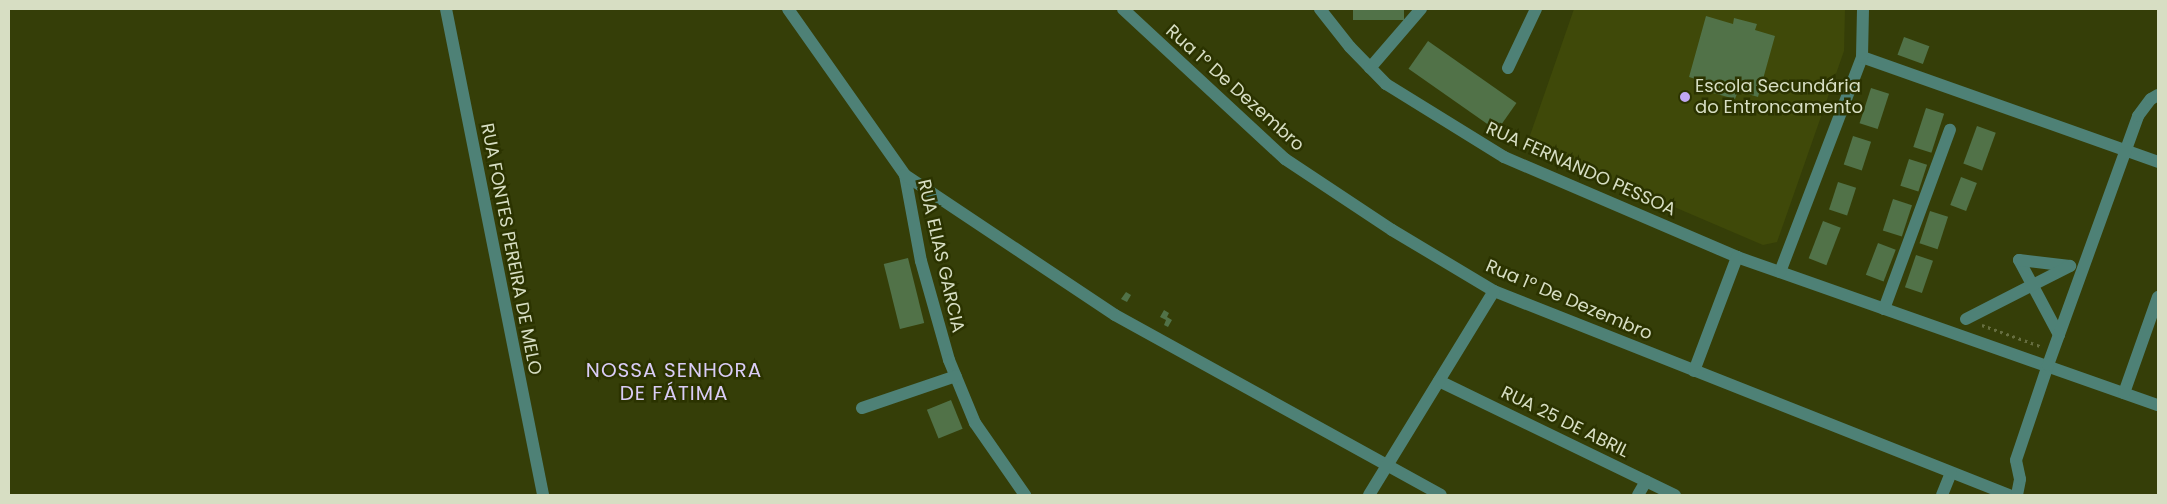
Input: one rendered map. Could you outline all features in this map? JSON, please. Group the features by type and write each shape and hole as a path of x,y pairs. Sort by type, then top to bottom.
{"street":[{"name":"RUA FONTES PEREIRA DE MELO","path":"446,9 543,495"},
{"name":"RUA ELIAS GARCIA","path":"788,9 905,175 921,261 956,376 975,423 1025,495"},
{"name":"Rua 1º De Dezembro","path":"1123,9 1285,159 1392,230 1494,292 2009,495"},
{"name":"RUA FERNANDO PESSOA","path":"1320,9 1386,84 1504,157 1737,257 2158,405"},
{"path":"1370,68 1421,9"},
{"path":"1508,68 1536,9"},
{"path":"1780,272 1862,57 1863,9"},
{"path":"1862,57 2158,162"},
{"path":"2017,495 2020,479 2016,460 2059,335 2076,267 2138,116 2158,95"},
{"path":"1884,309 1950,130"},
{"path":"905,175 1115,316 1441,495"},
{"path":"1694,370 1737,257"},
{"path":"2059,335 2019,260 2076,267"},
{"path":"1966,319 2032,285 2076,267"},
{"path":"1369,495 1494,292"},
{"path":"2124,393 2158,297"},
{"path":"862,408 956,376"},
{"name":"RUA 25 DE ABRIL","path":"1439,381 1675,495"},
{"path":"1942,495 1951,472"},
{"path":"1638,495 1646,481"}],"path":[{"path":"1966,319 2053,351"}],"shaded area":[{"name":"Escola Secundária do Entroncamento","path":"1574,9 1845,9 1844,51 1777,242 1763,245 1527,144"}],"building":[{"path":"1353,9 1404,9 1404,20 1353,20"},
{"path":"1706,16 1733,24 1734,18 1757,24 1755,30 1775,36 1758,97 1738,91 1735,99 1713,93 1715,85 1689,77"},
{"path":"1904,37 1929,46 1923,64 1898,55"},
{"path":"1428,41 1516,103 1497,131 1408,69"},
{"path":"1871,88 1889,94 1878,129 1860,123"},
{"path":"1926,108 1944,114 1931,153 1913,147"},
{"path":"1977,126 1996,133 1982,170 1963,164"},
{"path":"1853,136 1871,142 1862,170 1844,165"},
{"path":"1909,159 1927,165 1918,192 1900,186"},
{"path":"1961,177 1977,183 1966,211 1950,205"},
{"path":"1838,182 1856,188 1847,215 1829,210"},
{"path":"1893,199 1912,205 1902,237 1883,230"},
{"path":"1930,211 1948,217 1938,249 1919,243"},
{"path":"1823,221 1841,228 1826,265 1809,258"},
{"path":"1878,243 1896,250 1884,282 1866,275"},
{"path":"1916,255 1933,261 1922,293 1905,287"},
{"path":"908,258 924,323 900,329 884,264"},
{"path":"1126,292 1131,295 1127,302 1121,299"},
{"path":"1164,310 1169,313 1167,317 1172,320 1168,327 1164,325 1166,320 1160,317"},
{"path":"951,400 963,429 939,438 927,410"}],"place":[{"name":"Escola Secundária do Entroncamento","path":"1685,97"}],"district":[{"name":"NOSSA SENHORA DE FÁTIMA","path":"674,382"}]}
